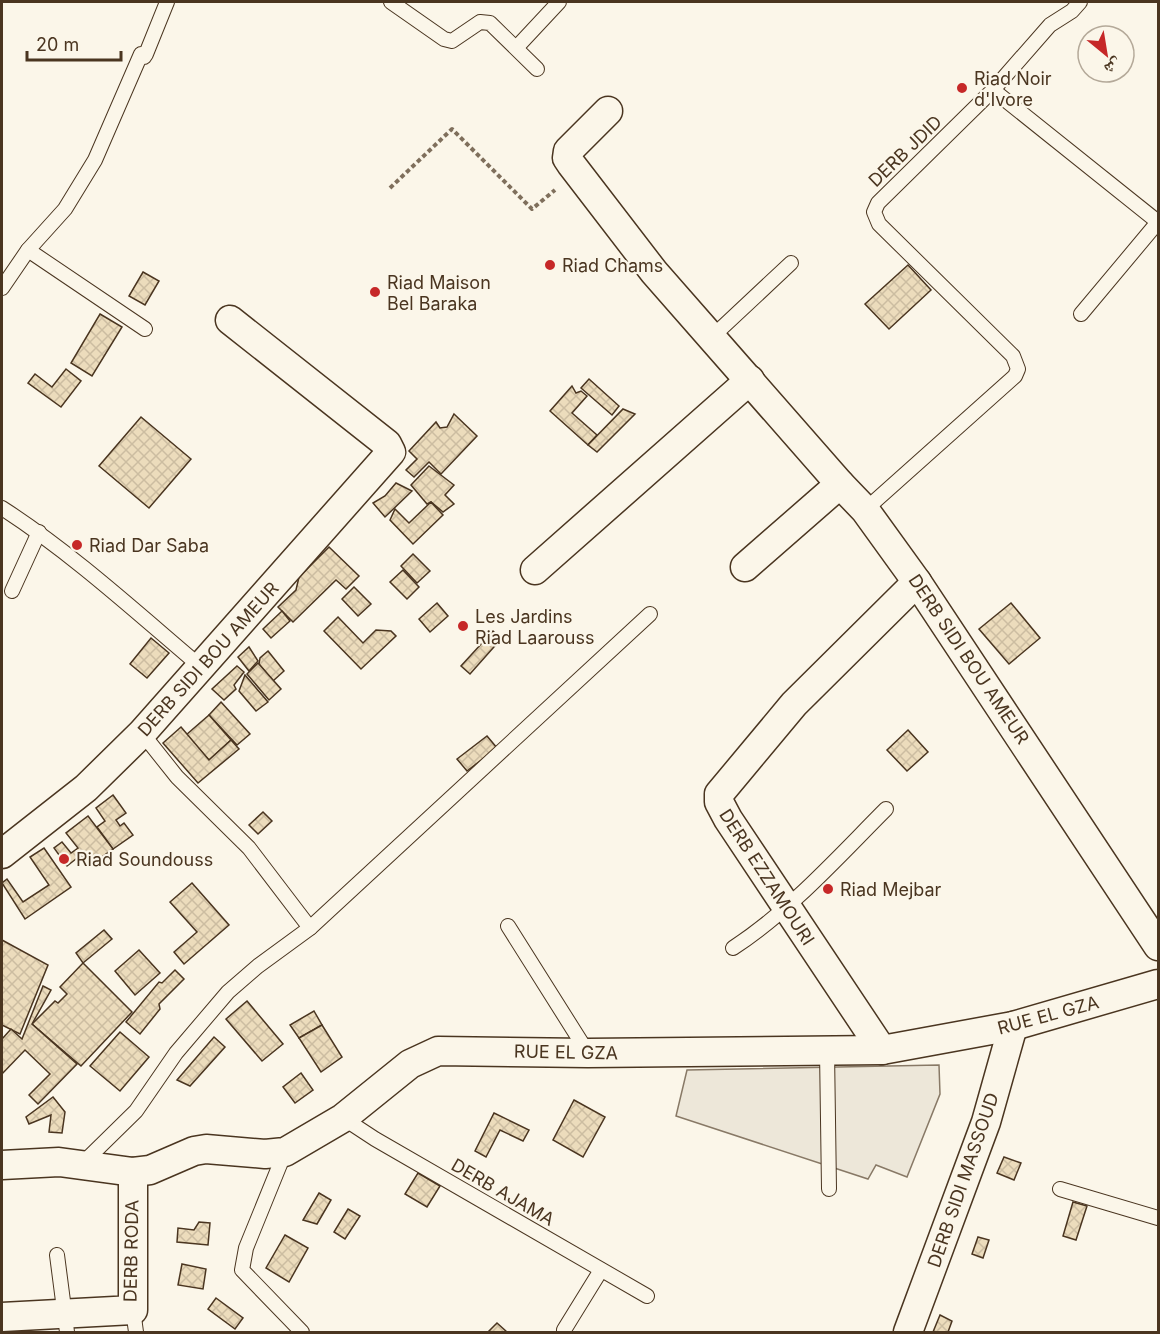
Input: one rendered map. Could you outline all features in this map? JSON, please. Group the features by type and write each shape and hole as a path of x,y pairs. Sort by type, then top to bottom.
{"street":[{"path":"576,172 567,158 568,151 608,111"},
{"name":"DERB SIDI BOU AMEUR","path":"576,172 654,272 865,510 917,582 1158,946"},
{"name":"DERB SIDI BOU AMEUR","path":"2,854 86,788 142,733 391,452 387,444 230,320"},
{"path":"535,570 750,380"},
{"path":"745,567 840,484"},
{"name":"DERB EZZAMOURI","path":"882,1050 721,808 719,794 723,786 794,704 917,582"},
{"name":"RUE EL GZA","path":"2,1165 58,1162 133,1172 150,1170 206,1149 265,1154 285,1152 343,1118 410,1064 438,1051 588,1053 882,1050 1014,1026 1158,984"},
{"name":"DERB SIDI MASSOUD","path":"908,1332 986,1122 1014,1026"},
{"name":"DERB RODA","path":"2,1317 66,1324 134,1321 133,1172"}],"lane":[{"path":"2,288 28,250 64,209 95,160 141,54 144,57 146,54 167,2"},
{"path":"391,2 444,39 457,39 480,22 486,21 517,47 537,69"},
{"path":"517,47 559,2"},
{"name":"DERB JDID","path":"865,510 1015,376 1018,369 1012,356 879,225 874,212 878,203 993,90 1050,25 1072,11 1080,2"},
{"path":"993,90 1158,222 1081,314"},
{"path":"28,250 145,329"},
{"path":"712,337 791,263"},
{"path":"2,508 39,532 201,667"},
{"path":"12,591 39,532"},
{"path":"82,1164 136,1111 176,1053 228,992 258,966 310,928 650,614"},
{"path":"142,733 177,777 249,848 310,928"},
{"path":"733,948 767,926 787,908 886,809"},
{"path":"508,926 588,1053"},
{"path":"827,1051 829,1189"},
{"name":"DERB AJAMA","path":"343,1118 375,1139 646,1296"},
{"path":"285,1152 246,1248 242,1270 302,1332"},
{"path":"1060,1189 1158,1218"},
{"path":"57,1255 66,1324"},
{"path":"563,1329 601,1270"}],"path":[{"path":"390,188 452,129 532,209 576,172"}],"shaded area":[{"path":"939,1065 940,1094 907,1177 876,1165 868,1179 676,1116 687,1070"}],"building":[{"path":"908,265 931,290 889,329 865,304"},
{"path":"143,272 159,281 145,305 129,296"},
{"path":"100,314 122,327 92,376 71,363"},
{"path":"66,369 81,381 61,407 28,383 35,374 52,387"},
{"path":"589,379 619,406 612,415 581,388"},
{"path":"572,386 576,393 581,391 587,396 572,413 597,435 588,445 550,411"},
{"path":"623,409 635,414 597,452 588,445"},
{"path":"454,414 477,436 441,474 429,462 414,477 406,470 417,459 409,451 436,422 440,428 447,427"},
{"path":"141,417 191,459 149,508 99,466"},
{"path":"429,466 454,485 445,495 454,504 443,512 431,502 427,504 411,485"},
{"path":"396,483 412,491 385,517 373,503 385,496"},
{"path":"431,502 443,515 413,544 390,520 395,509 409,523"},
{"path":"329,547 359,576 346,589 336,580 293,622 278,607 296,590 299,577"},
{"path":"413,554 430,571 417,583 401,566"},
{"path":"403,570 419,587 407,599 390,582"},
{"path":"354,587 371,604 358,616 342,599"},
{"path":"437,603 448,616 430,632 419,619"},
{"path":"1011,603 1040,638 1009,664 979,629"},
{"path":"282,611 290,621 271,638 263,629"},
{"path":"338,617 363,643 376,630 391,631 396,636 361,669 324,631"},
{"path":"493,631 501,639 470,674 461,666"},
{"path":"151,638 169,653 147,678 130,664"},
{"path":"249,647 258,661 249,671 238,657"},
{"path":"268,651 284,671 273,681 259,664 260,658"},
{"path":"258,663 281,689 269,700 247,674"},
{"path":"237,666 244,672 234,685 236,689 224,700 212,689"},
{"path":"245,675 268,702 256,711 239,691"},
{"path":"221,702 250,734 237,745 209,715"},
{"path":"209,715 231,740 209,760 186,735"},
{"path":"181,727 209,760 231,740 239,749 198,783 163,743"},
{"path":"908,730 928,752 907,771 887,750"},
{"path":"487,736 497,748 467,771 457,759"},
{"path":"113,795 126,813 116,820 120,826 124,823 133,835 113,849 97,827 105,821 96,808"},
{"path":"263,812 272,821 258,834 249,825"},
{"path":"88,816 113,849 89,866 81,855 67,866 54,848 62,842 71,853 78,848 66,833"},
{"path":"44,848 71,887 25,919 2,883 7,879 23,902 49,885 30,857"},
{"path":"192,883 229,925 184,964 174,952 197,932 170,902"},
{"path":"104,930 112,939 83,963 76,953"},
{"path":"2,940 48,965 20,1034 2,1025"},
{"path":"139,950 160,973 135,995 115,971"},
{"path":"83,963 132,1012 81,1066 32,1024 55,1001 58,1003 67,994 60,987"},
{"path":"175,970 184,979 159,1004 160,1009 140,1034 126,1022 159,982 162,983"},
{"path":"43,986 51,990 32,1024 77,1064 38,1104 29,1095 50,1074 25,1050 2,1074 2,1039 11,1029 22,1039"},
{"path":"247,1001 283,1044 262,1061 226,1019"},
{"path":"314,1011 322,1025 299,1038 290,1025"},
{"path":"322,1025 342,1057 321,1072 299,1038"},
{"path":"120,1032 149,1057 120,1091 90,1066"},
{"path":"214,1037 225,1047 190,1086 177,1080"},
{"path":"301,1073 313,1090 295,1103 283,1087"},
{"path":"53,1097 65,1112 62,1133 49,1132 51,1115 29,1124 26,1117"},
{"path":"574,1100 605,1117 583,1157 553,1140"},
{"path":"494,1113 529,1130 523,1141 500,1130 486,1157 475,1151"},
{"path":"1004,1157 1021,1163 1014,1180 997,1173"},
{"path":"418,1173 440,1186 427,1207 405,1194"},
{"path":"319,1193 331,1200 317,1224 303,1220"},
{"path":"1073,1202 1087,1206 1076,1240 1063,1236"},
{"path":"348,1209 360,1216 345,1239 334,1232"},
{"path":"199,1222 210,1223 208,1245 177,1242 178,1228 194,1230"},
{"path":"285,1235 308,1248 289,1282 266,1268"},
{"path":"978,1237 989,1240 983,1258 972,1254"},
{"path":"182,1264 206,1269 203,1289 178,1285"},
{"path":"216,1298 243,1318 235,1329 208,1309"},
{"path":"940,1315 952,1321 948,1332 933,1332"},
{"path":"497,1323 507,1332 488,1332"}],"place":[{"name":"Riad Noir d'Ivore","path":"962,88"},
{"name":"Riad Chams","path":"550,265"},
{"name":"Riad Maison Bel Baraka","path":"375,292"},
{"name":"Riad Dar Saba","path":"77,545"},
{"name":"Les Jardins Riad Laarouss","path":"463,626"},
{"name":"Riad Soundouss","path":"64,859"},
{"name":"Riad Mejbar","path":"828,889"}]}
